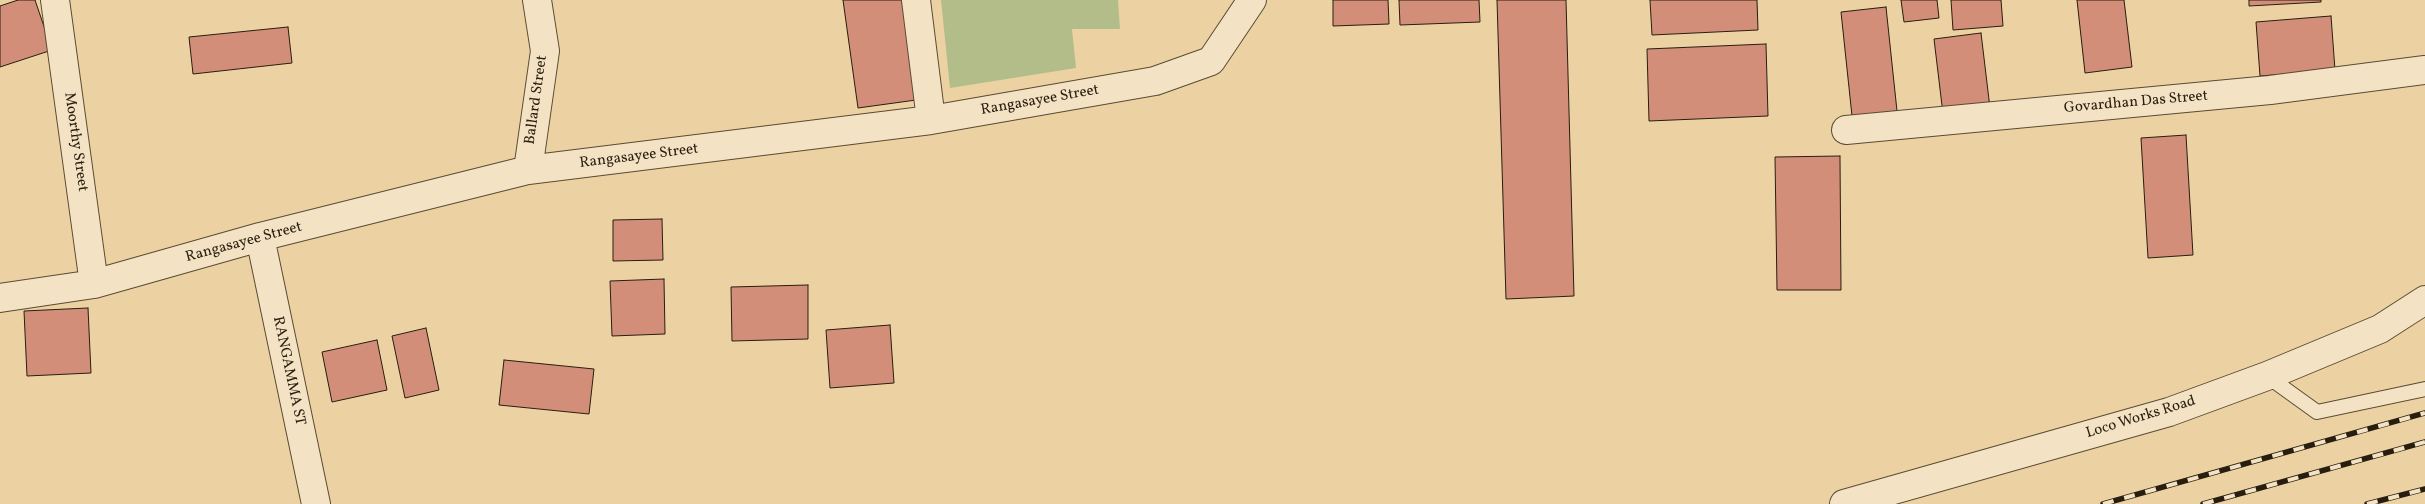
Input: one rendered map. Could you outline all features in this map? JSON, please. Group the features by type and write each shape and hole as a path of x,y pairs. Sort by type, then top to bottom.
{"street":[{"name":"Moorthy Street","path":"55,0 94,284"},
{"name":"Ballard Street","path":"528,170 545,51 537,0"},
{"path":"916,0 931,120"},
{"name":"Rangasayee Street","path":"0,298 94,284 260,237 528,170 931,120 1155,81 1211,61 1252,0"},
{"name":"Govardhan Das Street","path":"1846,130 2270,90 2425,70"},
{"name":"RANGAMMA ST","path":"260,237 316,504"},
{"name":"Loco Works Road","path":"1844,504 2169,412 2267,376 2380,329 2425,300"}],"lane":[{"path":"2267,376 2317,412 2425,388"}],"green space":[{"path":"941,0 1118,0 1120,29 1072,29 1076,68 950,88"}],"building":[{"path":"18,0 35,0 52,50 0,67 0,6"},
{"path":"843,0 902,0 916,100 858,108"},
{"path":"1333,0 1388,0 1389,24 1333,26"},
{"path":"1399,0 1479,0 1480,22 1400,25"},
{"path":"1497,0 1566,0 1574,296 1506,299"},
{"path":"1650,0 1757,0 1758,30 1652,35"},
{"path":"1901,0 1937,0 1939,18 1904,22"},
{"path":"1951,0 2001,0 2003,26 1953,30"},
{"path":"2077,0 2124,0 2132,67 2085,73"},
{"path":"2249,0 2321,0 2321,2 2249,6"},
{"path":"1886,7 1897,111 1852,116 1841,12"},
{"path":"2331,16 2335,70 2260,76 2256,22"},
{"path":"288,27 292,63 193,74 189,37"},
{"path":"1981,33 1990,108 1943,114 1934,39"},
{"path":"1766,44 1768,116 1649,121 1647,49"},
{"path":"2186,135 2193,255 2148,258 2141,138"},
{"path":"1840,156 1841,290 1777,290 1775,157"},
{"path":"662,219 663,260 613,261 613,220"},
{"path":"664,279 665,334 612,336 610,281"},
{"path":"808,285 808,339 732,341 731,287"},
{"path":"88,308 91,373 27,376 24,311"},
{"path":"890,325 894,383 830,388 826,330"},
{"path":"426,328 439,390 405,398 392,336"},
{"path":"377,340 387,390 332,402 322,352"},
{"path":"504,360 594,369 589,414 499,405"}],"railway":[{"path":"2103,504 2425,413"},
{"path":"2203,504 2425,442"},
{"path":"2367,504 2425,489"}]}
